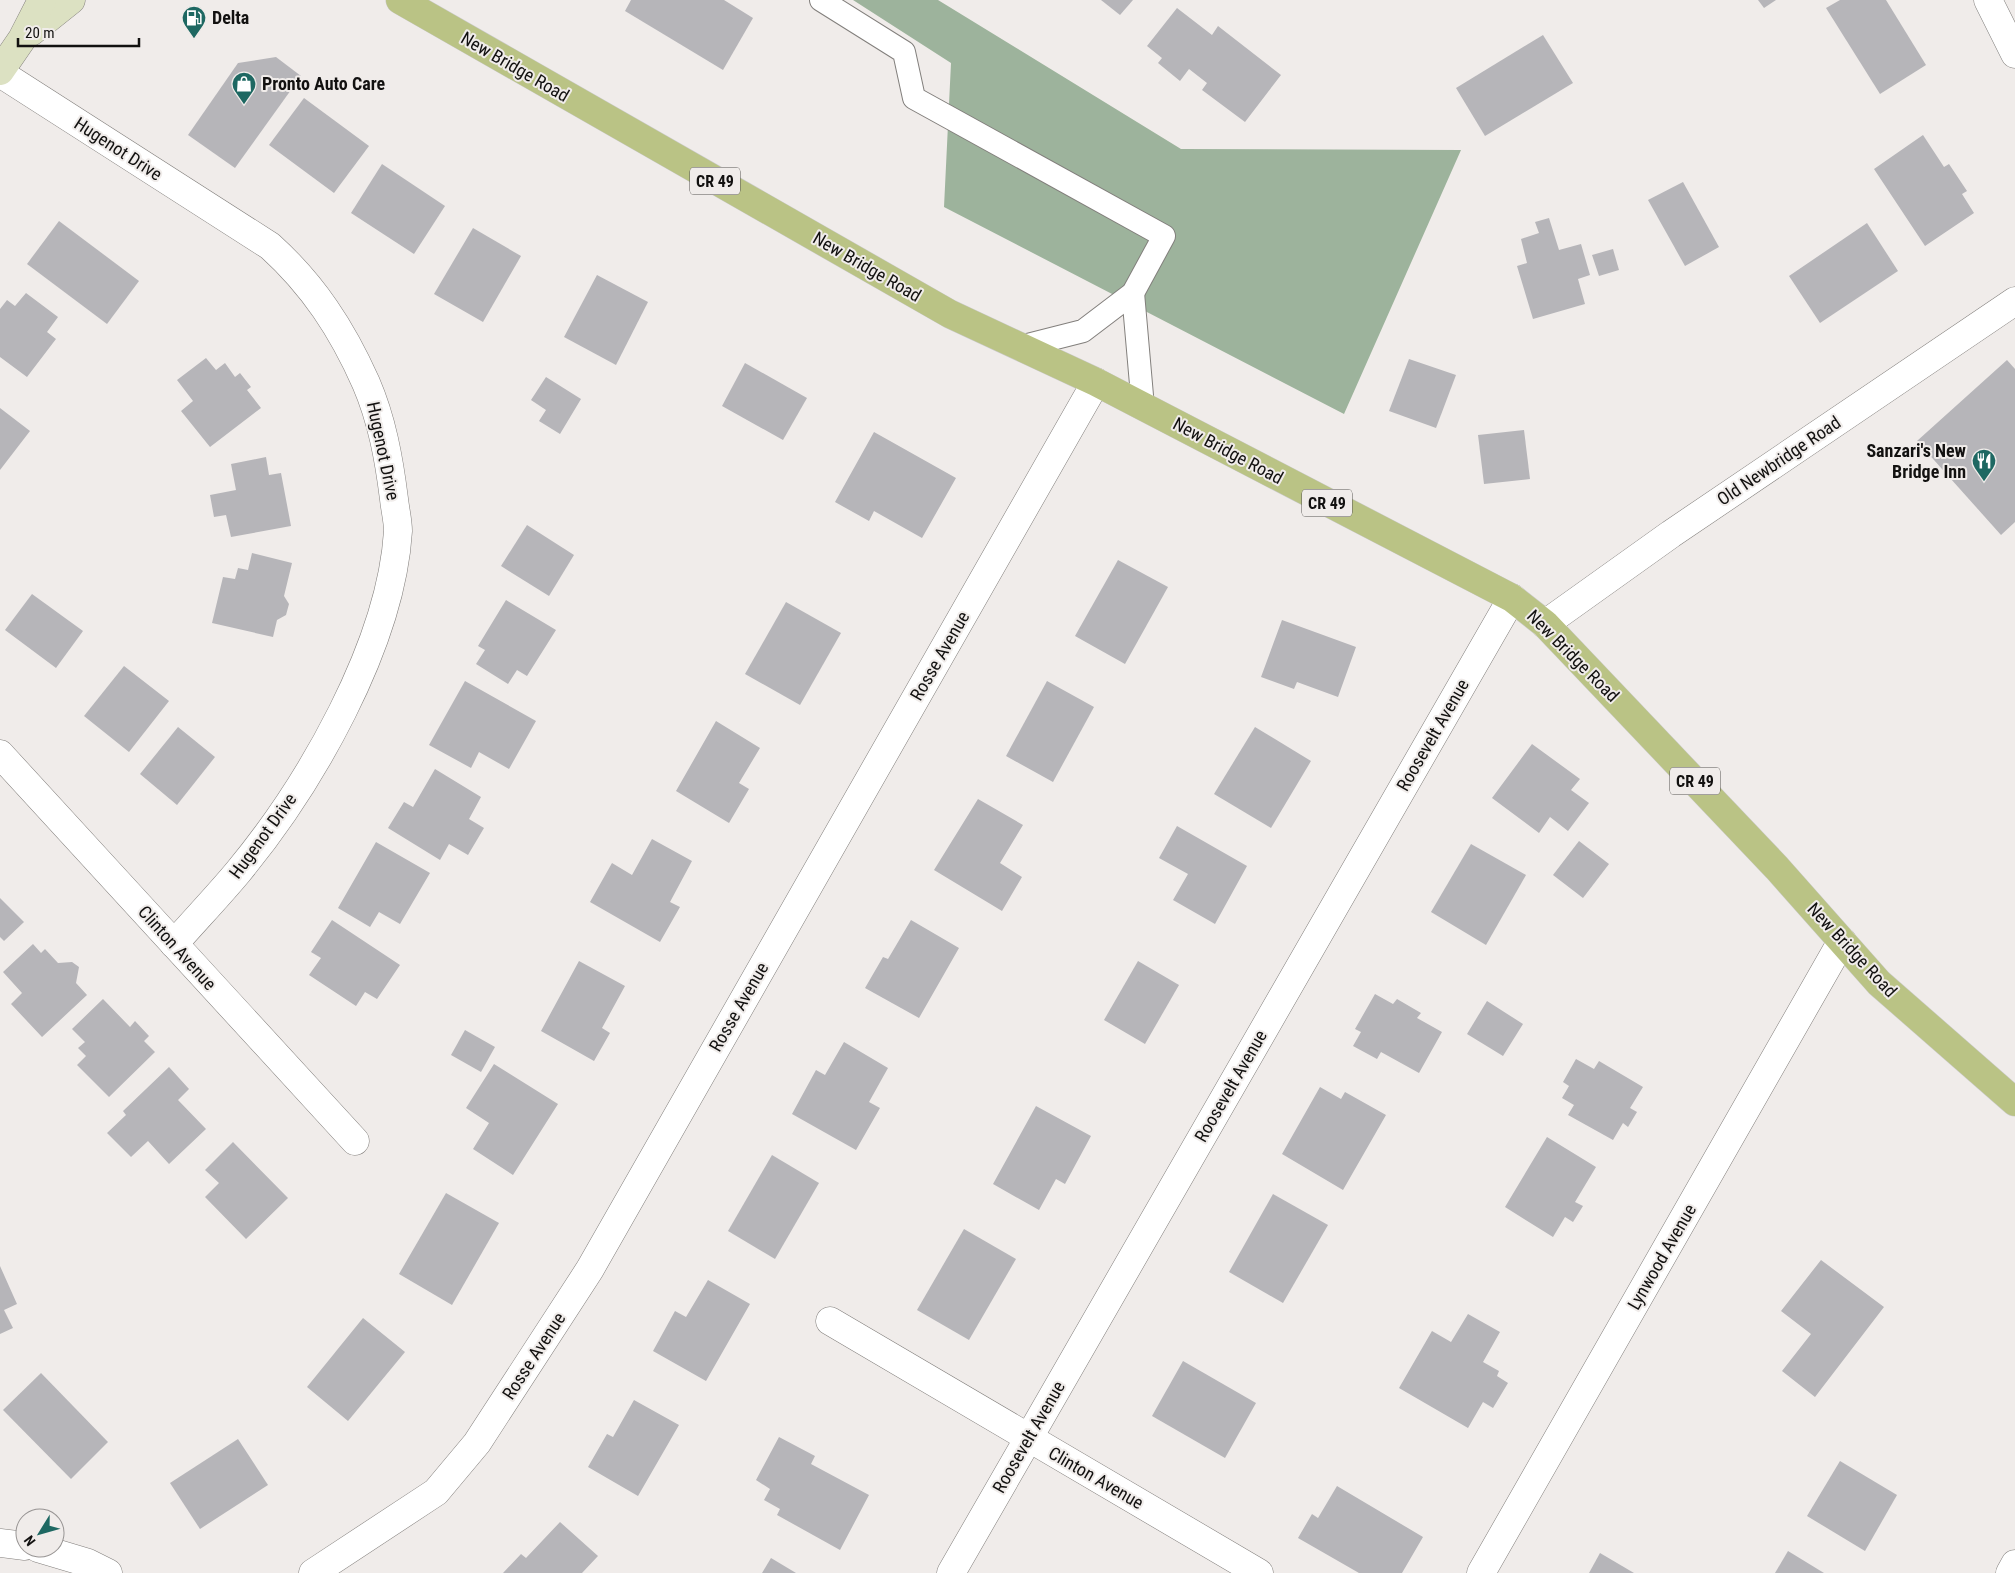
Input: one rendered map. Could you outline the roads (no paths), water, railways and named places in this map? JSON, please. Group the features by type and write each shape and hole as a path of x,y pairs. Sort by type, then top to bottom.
{"main road":[{"path":"22,39 28,0"},
{"path":"0,72 22,39 42,0"},
{"path":"22,39 71,0"},
{"name":"New Bridge Road","path":"409,3 950,314 1096,382 1512,598 1545,624 1777,868 1879,983 2015,1102"}],"street":[{"path":"1988,0 2015,54"},
{"name":"Hugenot Drive","path":"0,72 270,246 288,262 328,309 357,362 378,410 390,467 398,530 390,590 372,648 336,722 287,806 239,871 174,944"},
{"name":"Old Newbridge Road","path":"1545,624 1679,529 2015,301"},
{"name":"Rosse Avenue","path":"313,1573 436,1492 477,1444 590,1269 1096,382"},
{"name":"Roosevelt Avenue","path":"951,1573 1512,598"},
{"name":"Clinton Avenue","path":"0,754 355,1141"},
{"name":"Lynwood Avenue","path":"1480,1573 1842,941"},
{"name":"Clinton Avenue","path":"830,1321 1259,1573"},
{"path":"0,1544 15,1545"},
{"path":"65,1556 88,1563 108,1573"},
{"path":"2010,1573 2015,1564"}],"lane":[{"path":"821,0 904,52 914,98 1164,236 1133,293 1082,331 1020,347"},
{"path":"1133,293 1143,406"}],"place":[{"name":"Delta","path":"194,39"},
{"name":"Pronto Auto Care","path":"244,105"},
{"name":"Sanzari's New Bridge Inn","path":"1984,482"}]}
